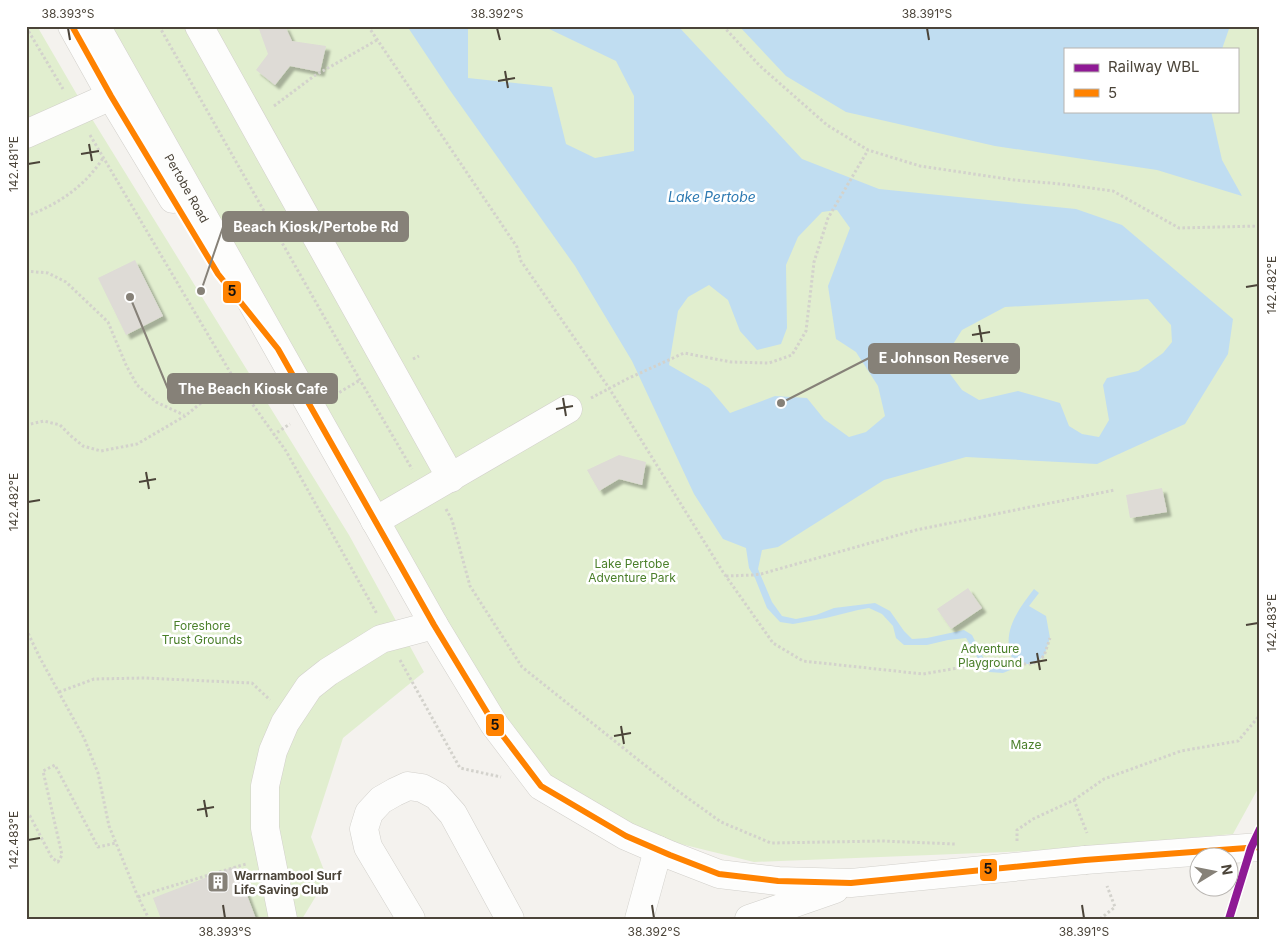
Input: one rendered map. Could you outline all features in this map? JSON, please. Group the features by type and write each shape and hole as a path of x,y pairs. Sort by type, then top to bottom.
{"street":[{"name":"Pertobe Road","path":"72,26 121,91 278,349 434,625 494,724 541,786 626,836 664,852 719,874 778,881 851,883 1085,860 1260,847"},
{"name":"Pertobe Road","path":"96,26 121,91"},
{"path":"199,26 443,482"},
{"path":"26,134 121,91"},
{"path":"375,521 568,409"},
{"path":"283,919 265,828 265,786 273,751 288,718 309,687 328,672 381,639 434,625"},
{"path":"411,919 368,847 364,829 369,813 381,800 408,786 422,788 437,796 453,814 510,919"},
{"path":"639,919 664,852"},
{"path":"653,919 664,852"},
{"path":"750,919 851,883"}],"path":[{"path":"159,26 414,472 443,482 470,586 522,667 721,822 771,843 882,841 959,844"},
{"path":"368,26 517,247 521,260 609,388 726,576 773,644 803,661 923,674 981,664 984,659 1012,659 1025,664 1033,664 1044,656 1050,638"},
{"path":"724,26 760,66 827,126 868,150 920,166 1113,192 1179,228 1260,226"},
{"path":"26,27 233,377 286,451 390,637 397,654 460,768 541,786"},
{"path":"252,122 314,76 377,40"},
{"path":"568,409 684,353 731,362 769,363 792,355 806,331 814,262 828,218 868,150"},
{"path":"26,216 52,206 71,192 95,171 103,158"},
{"path":"26,271 32,270 48,273 66,282 108,322 126,366 137,385 156,402 184,416"},
{"path":"26,425 44,421 60,425 83,446 101,451 137,444 184,416 233,377"},
{"path":"726,576 761,574 916,530 1114,490"},
{"path":"26,629 84,738 98,773 109,826 138,898 149,919"},
{"path":"59,692 94,679 144,678 252,683 288,718"},
{"path":"1074,800 1104,779 1181,751 1238,741 1260,715"},
{"path":"26,812 30,816 52,858 58,862 62,855 43,771 55,765 98,847 116,844"},
{"path":"138,898 236,866 271,859"},
{"path":"1100,919 1115,907"}],"green space":[{"name":"Foreshore Trust Grounds","path":"26,26 37,26 76,93 349,535 424,672 343,738 311,837 327,878 302,919 26,919"},
{"path":"92,26 1260,26 1260,785 1233,834 1053,850 754,862 583,820 462,694"}],"water":[{"name":"Lake Pertobe","path":"407,26 486,26 468,29 468,78 552,87 566,144 595,158 634,151 634,96 616,61 543,26 678,26 802,159 879,189 1076,209 1122,225 1233,319 1228,354 1185,424 1097,464 966,457 884,480 778,547 762,550 758,569 772,602 782,616 796,619 816,615 834,608 875,603 890,611 912,639 927,638 964,630 972,635 984,659 992,663 1005,663 1012,659 1009,639 1012,623 1034,589 1039,593 1029,606 1046,616 1050,638 1044,656 1033,664 1025,664 1003,673 989,672 979,661 966,638 927,645 904,645 896,638 893,626 882,614 869,608 793,624 780,622 767,608 749,568 746,548 723,539 694,494 632,361 575,266 449,89","holes":["837,210 850,228 828,286 836,339 856,352 878,386 885,416 866,432 849,437 824,419 807,398 775,396 730,413 709,388 669,365 678,311 688,297 709,285 728,300 740,331 757,350 781,344 787,328 786,265 798,237 822,212","1148,299 1171,325 1172,342 1163,353 1138,371 1107,378 1103,385 1109,420 1099,437 1082,434 1069,426 1060,403 1018,391 979,400 962,390 950,374 950,349 962,330 1005,307"]},
{"path":"739,26 1230,26 1222,48 1064,48 1064,112 1211,112 1222,160 1242,196 1157,170 995,146 846,112 786,76"}],"building":[{"path":"266,26 285,26 292,41 326,46 320,72 290,66 275,85 256,70 268,54 259,29"},
{"path":"135,260 163,316 126,335 98,278"},
{"path":"619,455 646,462 642,485 619,479 599,491 587,470"},
{"path":"1162,488 1167,512 1130,518 1126,495"},
{"path":"968,588 982,608 951,629 937,609"},
{"name":"Warrnambool Surf Life Saving Club","path":"236,866 256,919 161,919 153,898"}],"rail line":[{"name":"WBL","path":"1229,919 1251,848 1260,829"}],"transit line":[{"name":"5","path":"72,26 111,96 218,274 278,349 434,625 494,724 541,786 626,836 670,855 719,874 778,881 851,883 1085,860 1260,847"}],"place":[{"name":"Beach Kiosk/Pertobe Rd","path":"201,291"},
{"name":"The Beach Kiosk Cafe","path":"130,297"},
{"name":"E Johnson Reserve","path":"781,403"},
{"name":"Warrnambool Surf Life Saving Club","path":"218,882"}],"park label":[{"name":"Lake Pertobe Adventure Park","path":"632,570"},
{"name":"Adventure Playground","path":"990,655"},
{"name":"Maze","path":"1026,744"}]}
